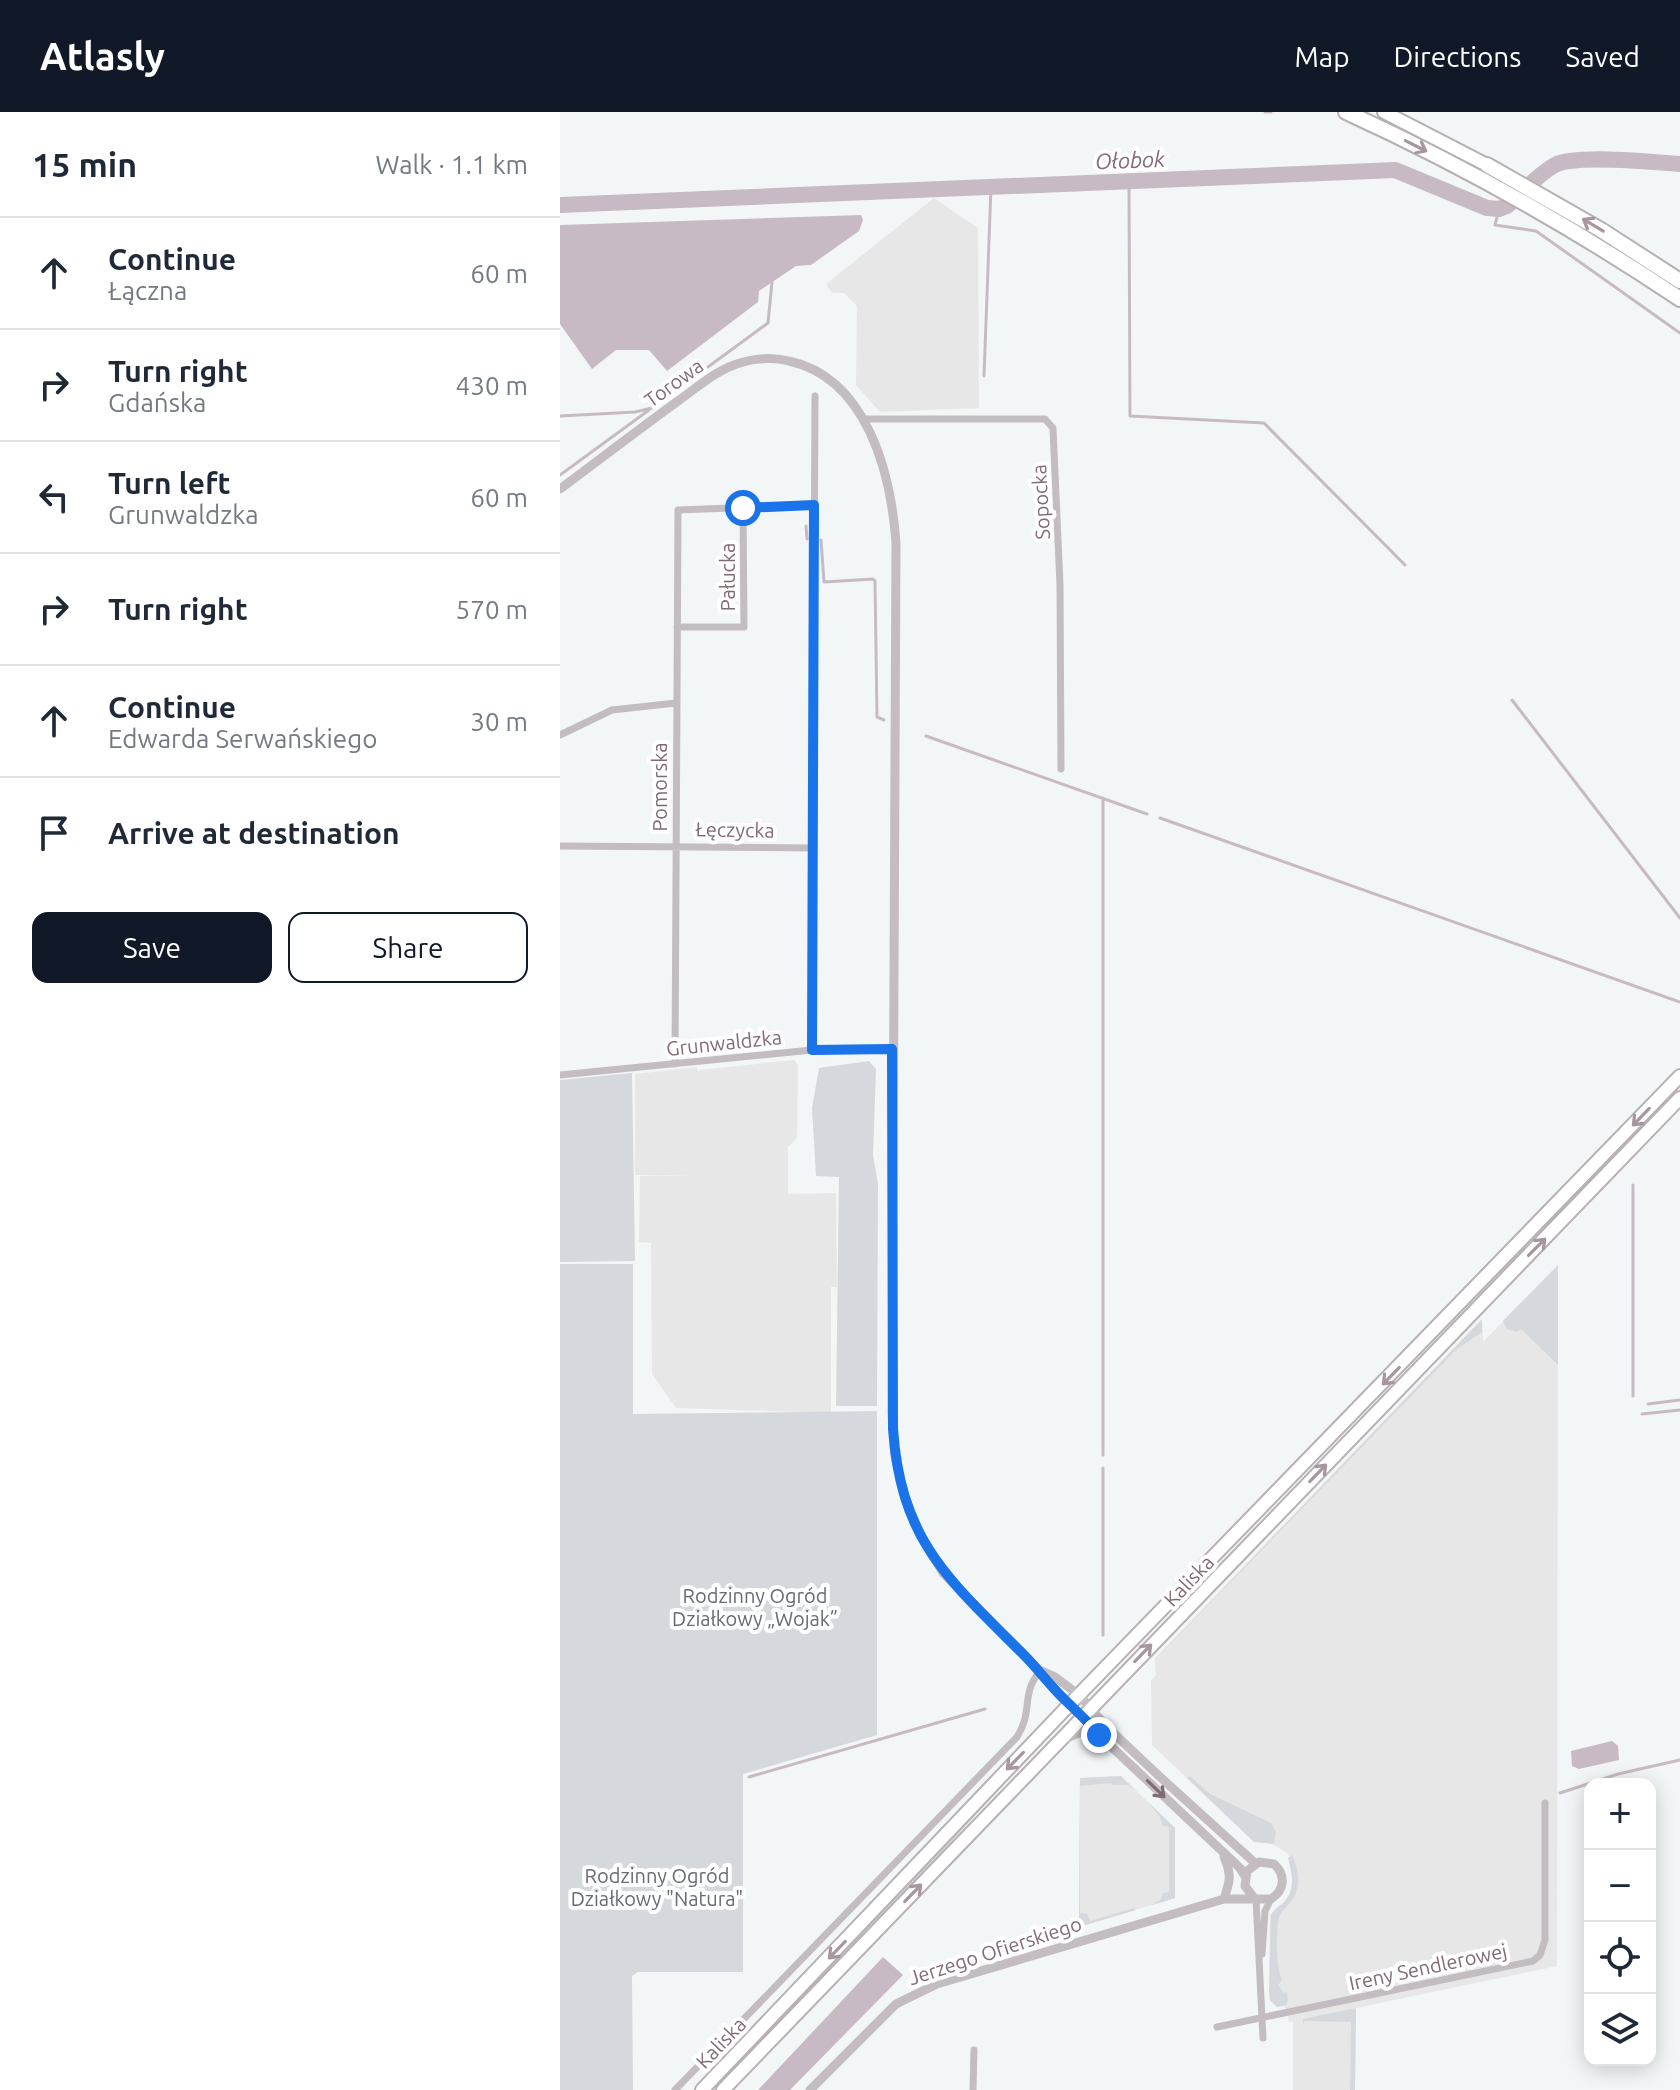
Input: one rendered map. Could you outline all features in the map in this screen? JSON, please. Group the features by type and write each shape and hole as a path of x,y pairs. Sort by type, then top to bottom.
{"highway":[{"path":"1346,112 1500,181 1680,281"},
{"path":"1487,165 1500,181"},
{"path":"1541,204 1680,299"}],"main road":[{"path":"1384,112 1487,165"},
{"name":"Kaliska","path":"702,2090 1074,1700 1680,1076"},
{"name":"Kaliska","path":"723,2090 1680,1098"}],"street":[{"name":"Torowa","path":"560,489 725,368 758,359 800,363 825,375 850,398 863,419"},
{"path":"812,1050 815,396"},
{"name":"Sopocka","path":"863,419 1045,419 1053,428 1060,585 1061,769"},
{"path":"863,419 886,478 896,543 892,1413 898,1472 920,1534 943,1573 1040,1671 1241,1852 1255,1863 1270,1862 1282,1874 1280,1891 1265,1911 1261,1960 1263,2038"},
{"path":"743,508 814,505"},
{"name":"Pomorska","path":"675,1064 678,510 743,508"},
{"name":"Pałucka","path":"677,627 744,627 743,508"},
{"path":"560,735 612,710 676,703"},
{"name":"Łęczycka","path":"560,846 813,848"},
{"name":"Grunwaldzka","path":"560,1075 812,1050 892,1049"},
{"name":"Kaliska","path":"675,2090 1017,1737 1026,1719 1029,1687 1040,1671"},
{"path":"1086,1713 1099,1735 1223,1854 1244,1879 1247,1891 1255,1898 1261,1960"},
{"path":"1057,1743 1081,1732 1099,1735"},
{"name":"Ireny Sendlerowej","path":"1217,2027 1533,1961 1540,1955 1545,1940 1545,1803"},
{"path":"1223,1854 1231,1872 1224,1899"},
{"path":"1224,1899 1255,1863"},
{"path":"1224,1899 1271,1899"},
{"name":"Jerzego Ofierskiego","path":"810,2090 875,2024 910,1995 937,1984 1224,1899"},
{"path":"973,2090 974,2050"}],"shaded area":[{"path":"934,198 978,228 979,408 880,412 856,385 857,306 844,293 832,293 826,284"},
{"path":"861,215 863,220 859,231 811,265 796,266 759,291 758,302 667,371 649,350 616,350 592,369 560,324 560,225"},
{"path":"794,1060 798,1066 797,1138 788,1147 788,1194 836,1193 837,1287 831,1287 831,1413 676,1408 652,1374 651,1243 639,1242 640,1176 698,1175 635,1175 635,1074 697,1067 698,1073 699,1070"},
{"path":"1558,1265 1557,1966 1356,2008 1355,2090 1293,2090 1293,2022 1289,2022 1285,2006 1277,2007 1270,2000 1269,1967 1270,1914 1286,1905 1293,1894 1293,1863 1287,1853 1271,1843 1254,1842 1152,1745 1151,1680 1156,1675 1155,1658 1482,1319 1483,1342"},
{"path":"1612,1741 1618,1746 1619,1760 1579,1769 1572,1766 1571,1751"},
{"path":"1121,1776 1175,1828 1175,1898 1079,1927 1080,1778"},
{"path":"883,1957 903,1975 790,2090 758,2090"}],"green space":[{"path":"869,1061 876,1069 873,1155 878,1184 877,1406 836,1406 839,1177 816,1176 812,1108 819,1068"},
{"path":"632,1073 635,1261 560,1262 560,1080"},
{"path":"560,1264 633,1264 633,1414 877,1411 877,1735 743,1774 743,1972 638,1972 632,1976 633,2090 560,2090"},
{"path":"1558,1265 1558,1365 1521,1329 1517,1332 1507,1329 1503,1321"},
{"path":"1482,1319 1482,1332 1457,1349 1155,1660"},
{"path":"1066,1716 910,1887 715,2090 710,2090"},
{"path":"1121,1776 1136,1791 1128,1785 1111,1783 1080,1786 1080,1913 1087,1914 1090,1921 1134,1908 1136,1910 1079,1927 1080,1778"},
{"path":"1190,1776 1210,1794 1271,1823 1276,1832 1274,1844 1254,1842 1187,1778"},
{"path":"1148,1802 1175,1828 1175,1898 1152,1905 1161,1899 1163,1893 1169,1892 1169,1827 1163,1826"},
{"path":"1292,1855 1297,1870 1297,1887 1292,1900 1279,1917 1277,1940 1282,1980 1278,1985 1284,1993 1287,1992 1288,2000 1286,2005 1277,2007 1270,2000 1269,1992 1271,1916 1290,1892 1292,1875 1288,1858"},
{"path":"1356,2008 1355,2090 1350,2090 1351,2022 1304,2021 1303,2027 1303,2019"}],"waterway":[{"path":"1265,112 1271,112"},
{"name":"Ołobok","path":"560,205 1395,170 1487,208 1499,209 1507,206 1536,178 1565,162 1616,160 1680,164"},
{"path":"1129,184 1130,416 1264,423 1405,565"},
{"path":"984,376 991,187"},
{"path":"1499,209 1495,225 1536,231 1680,333"},
{"path":"560,416 635,412 652,408 768,323 772,282"},
{"path":"560,475 649,410"},
{"path":"806,526 807,539"},
{"path":"821,540 824,582 875,581 877,717 884,720"},
{"path":"1512,700 1680,918"},
{"path":"926,736 1147,814"},
{"path":"1103,798 1103,1455"},
{"path":"1160,818 1680,1002"},
{"path":"1633,1185 1633,1396"},
{"path":"1648,1404 1680,1400"},
{"path":"1642,1414 1680,1410"},
{"path":"1103,1468 1103,1635"},
{"path":"749,1777 985,1709"},
{"path":"1560,1793 1618,1774 1680,1760"}],"route":[{"path":"743,508 814,505 812,1050 892,1049 893,1429 895,1456 905,1498 920,1534 943,1573 1099,1735"}],"park label":[{"name":"Rodzinny Ogród Działkowy „Wojak”","path":"755,1608"},
{"name":"Rodzinny Ogród Działkowy \"Natura\"","path":"657,1888"}]}
